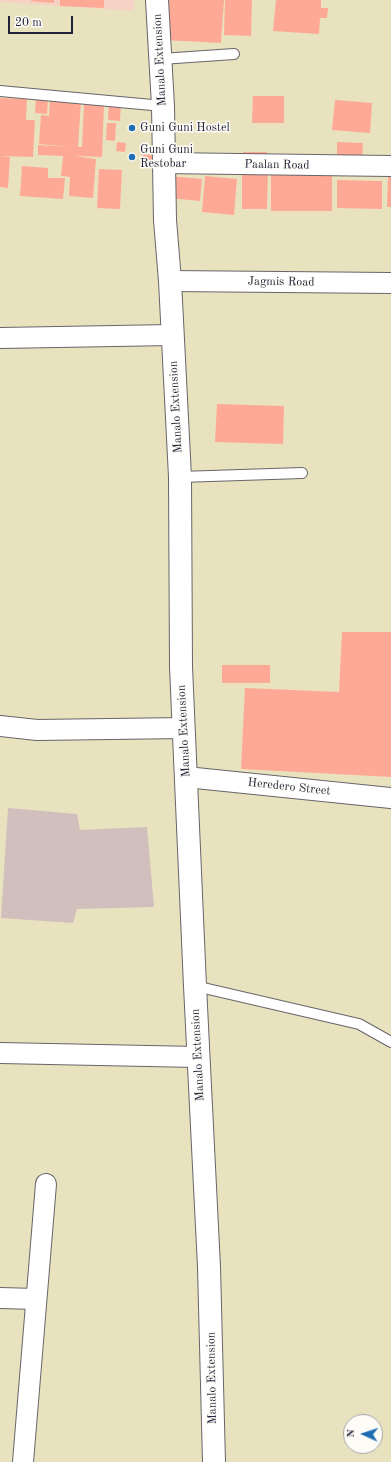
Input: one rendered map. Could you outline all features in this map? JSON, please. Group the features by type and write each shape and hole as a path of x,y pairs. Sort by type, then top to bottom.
{"street":[{"name":"Manalo Extension","path":"157,0 163,106 165,220 170,281 180,477 181,667 209,1267 214,1462"},
{"name":"Paalan Road","path":"163,163 391,166"},
{"name":"Jagmis Road","path":"170,281 391,283"},
{"path":"0,338 172,335"},
{"path":"0,726 37,730 184,728"},
{"name":"Heredero Street","path":"186,777 391,798"},
{"path":"0,1053 198,1057"},
{"path":"24,1462 46,1184"},
{"path":"0,1298 36,1299"}],"lane":[{"path":"161,58 234,54"},
{"path":"0,90 163,106"},
{"path":"180,477 302,473"},
{"path":"195,986 359,1024 391,1042"}],"shaded area":[{"path":"0,0 134,0 134,11 0,2"},
{"path":"8,808 77,814 80,830 147,827 154,907 77,909 73,923 1,918"}],"building":[{"path":"54,0 54,3 31,1"},
{"path":"60,0 104,0 104,8 60,6"},
{"path":"161,0 224,0 221,43 164,40"},
{"path":"225,0 252,0 251,36 224,35"},
{"path":"276,0 321,0 321,8 328,8 327,18 320,18 319,34 273,31"},
{"path":"253,96 284,96 284,123 252,123"},
{"path":"0,98 27,99 26,120 35,120 33,157 0,156"},
{"path":"36,98 48,99 47,114 35,113"},
{"path":"50,99 81,101 78,147 82,147 84,103 104,104 102,157 74,156 96,159 93,198 69,196 70,177 61,176 63,156 38,155 38,145 70,147 39,144 41,115 49,116"},
{"path":"335,100 372,103 370,133 332,130"},
{"path":"109,102 121,103 120,121 108,120"},
{"path":"107,123 116,123 115,141 106,140"},
{"path":"117,142 126,143 125,152 116,151"},
{"path":"337,142 363,143 362,162 337,162"},
{"path":"243,152 267,152 267,161 242,161"},
{"path":"143,154 159,156 158,169 142,166"},
{"path":"0,156 10,157 8,188 0,187"},
{"path":"22,166 48,168 48,178 65,178 63,199 20,196"},
{"path":"271,168 332,168 332,211 271,211"},
{"path":"99,169 122,170 120,209 97,208"},
{"path":"242,169 268,170 267,209 242,209"},
{"path":"169,176 202,179 200,201 168,198"},
{"path":"205,176 237,179 234,215 202,212"},
{"path":"388,176 391,176 391,207 387,207"},
{"path":"337,180 382,181 382,209 337,208"},
{"path":"217,404 284,406 283,444 215,442"},
{"path":"342,632 391,632 391,777 241,769 245,688 339,692"},
{"path":"222,665 270,665 270,683 222,683"}],"place":[{"name":"Guni Guni Hostel","path":"132,128"},
{"name":"Guni Guni Restobar","path":"132,157"}]}
